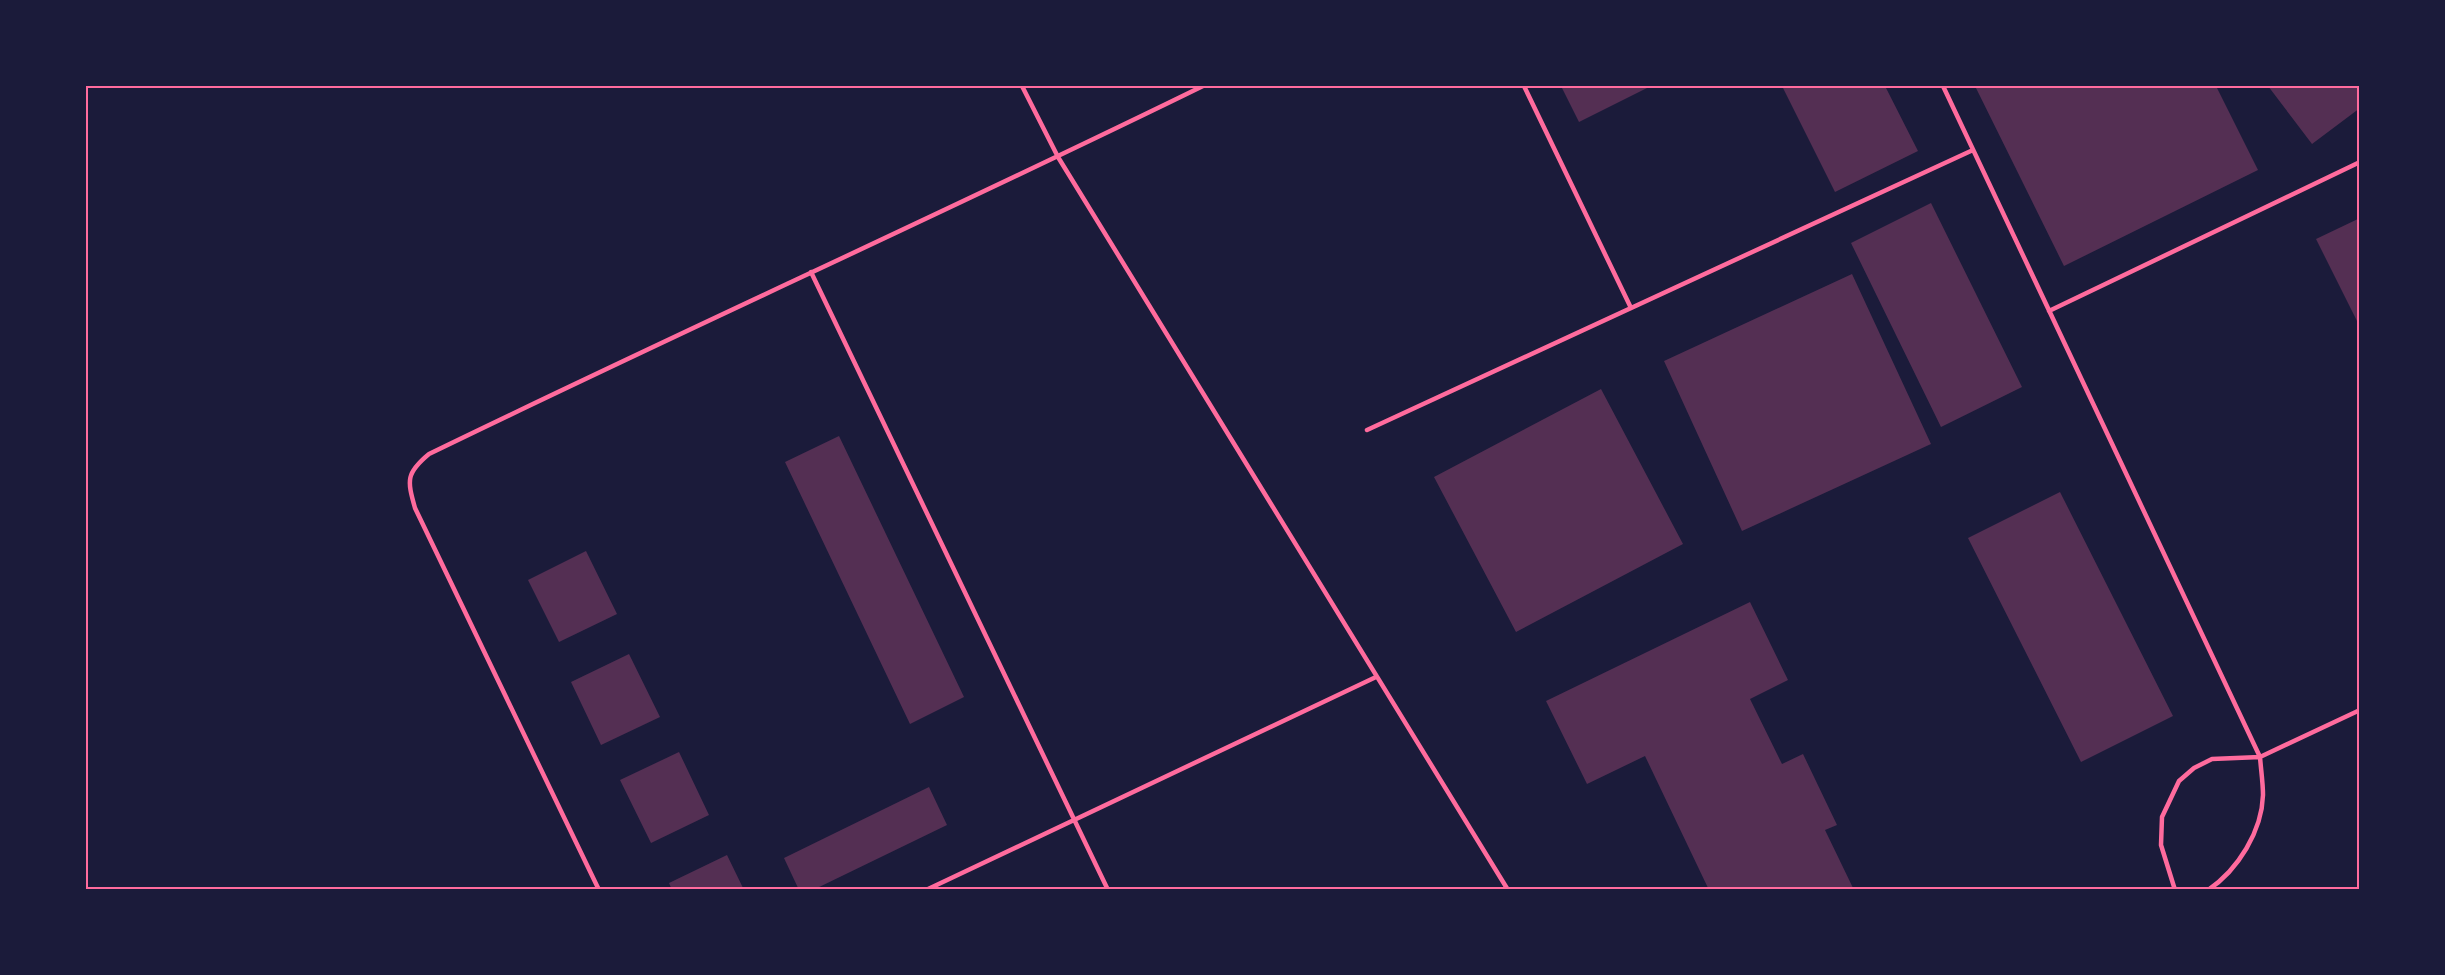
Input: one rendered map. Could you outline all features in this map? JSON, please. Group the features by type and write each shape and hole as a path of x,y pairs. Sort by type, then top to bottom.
{"lane":[{"path":"1022,86 1058,157 1508,890"},
{"path":"599,890 415,508 409,486 412,468 439,449 649,347 1058,157 1203,86"},
{"path":"1524,86 1631,308"},
{"path":"1943,86 2260,757 2263,796 2258,824 2240,857 2222,880 2208,890"},
{"path":"1367,430 1973,150"},
{"path":"2049,311 2360,162"},
{"path":"811,272 1108,890"},
{"path":"926,890 1376,677"},
{"path":"2175,890 2161,845 2161,826 2162,817 2179,782 2194,768 2212,759 2260,757 2360,710"}],"building":[{"path":"1561,86 1651,86 1579,122"},
{"path":"1782,86 1885,86 1918,151 1835,192"},
{"path":"1975,86 2216,86 2258,170 2064,266"},
{"path":"2268,86 2360,86 2360,108 2312,144"},
{"path":"1931,203 2022,387 1941,427 1851,243"},
{"path":"2360,218 2360,327 2316,239"},
{"path":"1852,274 1931,444 1742,531 1664,361"},
{"path":"1601,389 1683,544 1516,632 1434,477"},
{"path":"839,436 964,697 910,724 785,462"},
{"path":"2060,492 2173,716 2081,762 1968,538"},
{"path":"586,551 617,614 559,642 528,580"},
{"path":"1750,602 1788,680 1750,699 1782,764 1803,754 1837,825 1825,830 1854,890 1709,890 1645,756 1587,784 1546,701"},
{"path":"629,654 660,717 601,745 571,682"},
{"path":"679,752 709,815 651,843 620,780"},
{"path":"929,787 947,825 813,890 799,890 784,858"},
{"path":"727,855 744,890 672,890 669,883"}]}
